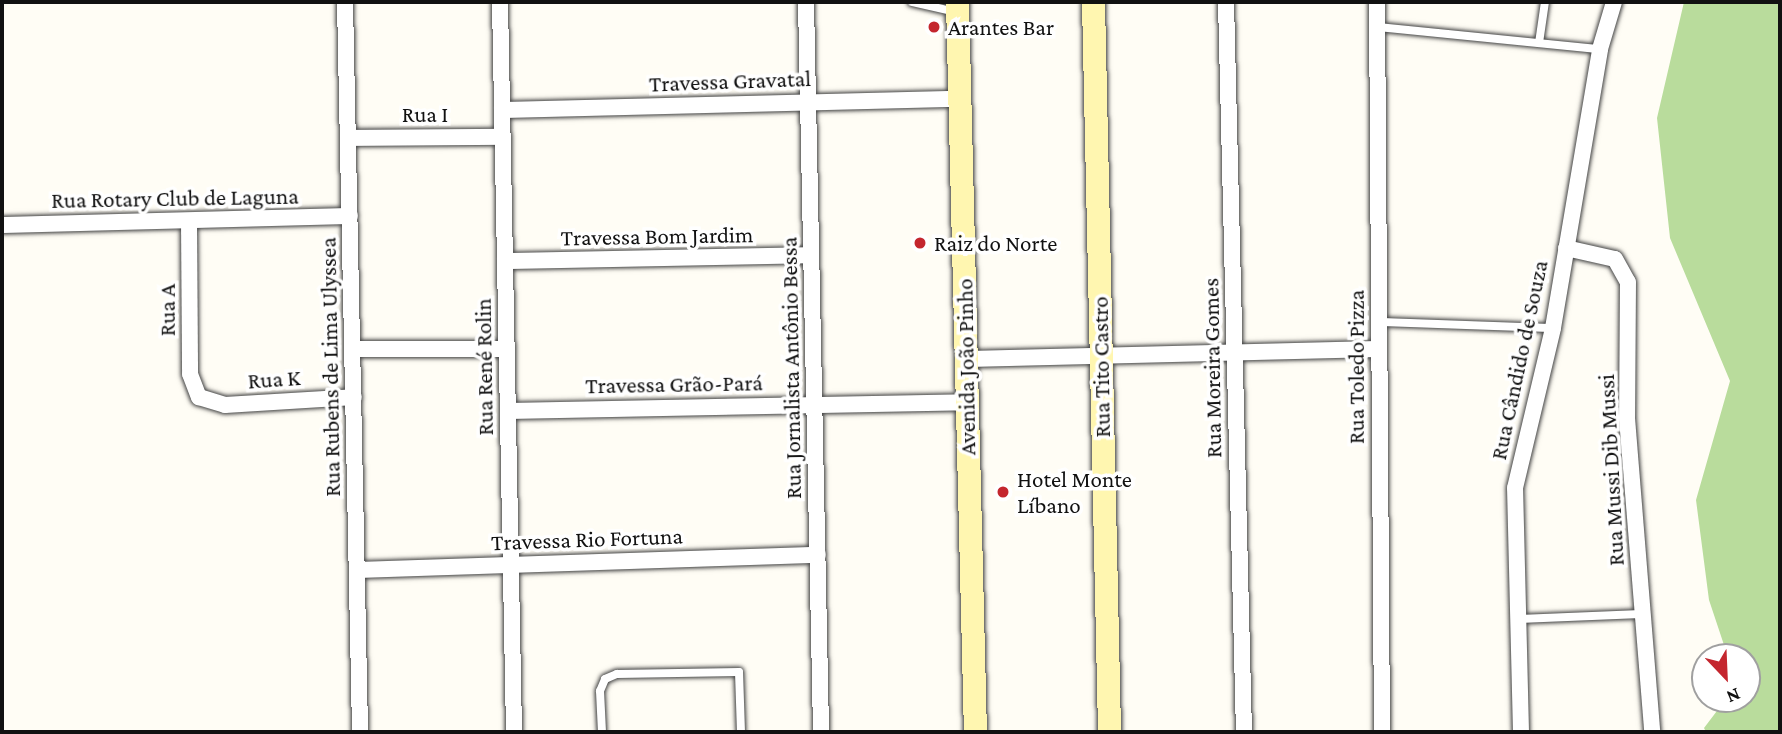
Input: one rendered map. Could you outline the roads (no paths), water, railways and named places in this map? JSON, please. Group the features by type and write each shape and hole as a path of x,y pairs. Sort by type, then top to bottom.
{"main road":[{"name":"Rua Tito Castro","path":"1093,2 1109,732"},
{"name":"Avenida João Pinho","path":"957,7 975,732"}],"street":[{"name":"Rua Rubens de Lima Ulyssea","path":"345,2 360,732"},
{"name":"Rua René Rolin","path":"500,2 514,732"},
{"name":"Rua Jornalista Antônio Bessa","path":"806,2 821,732"},
{"name":"Rua Moreira Gomes","path":"1226,2 1244,732"},
{"name":"Rua Toledo Pizza","path":"1377,2 1382,732"},
{"name":"Rua Cândido de Souza","path":"1521,732 1515,488 1553,328 1601,49 1614,2"},
{"name":"Travessa Gravatal","path":"502,110 960,99"},
{"name":"Rua I","path":"348,138 502,137"},
{"name":"Rua Rotary Club de Laguna","path":"2,225 350,216"},
{"name":"Rua A","path":"189,221 190,374 199,397"},
{"name":"Rua Mussi Dib Mussi","path":"1566,248 1615,258 1628,282 1627,418 1652,732"},
{"name":"Travessa Bom Jardim","path":"505,261 811,255"},
{"path":"353,349 506,349"},
{"path":"966,359 1379,349"},
{"name":"Rua K","path":"199,397 225,405 354,397"},
{"name":"Travessa Grão-Pará","path":"508,411 967,402"},
{"name":"Travessa Rio Fortuna","path":"358,570 818,555"}],"lane":[{"path":"912,2 957,7"},
{"path":"1539,43 1545,2"},
{"path":"1377,27 1601,49"},
{"path":"1379,322 1553,328"},
{"path":"1517,619 1643,614"},
{"path":"602,732 600,691 605,679 617,674 738,672 741,732"}],"place":[{"name":"Arantes Bar","path":"934,27"},
{"name":"Raiz do Norte","path":"920,243"},
{"name":"Hotel Monte Líbano","path":"1003,492"}]}
